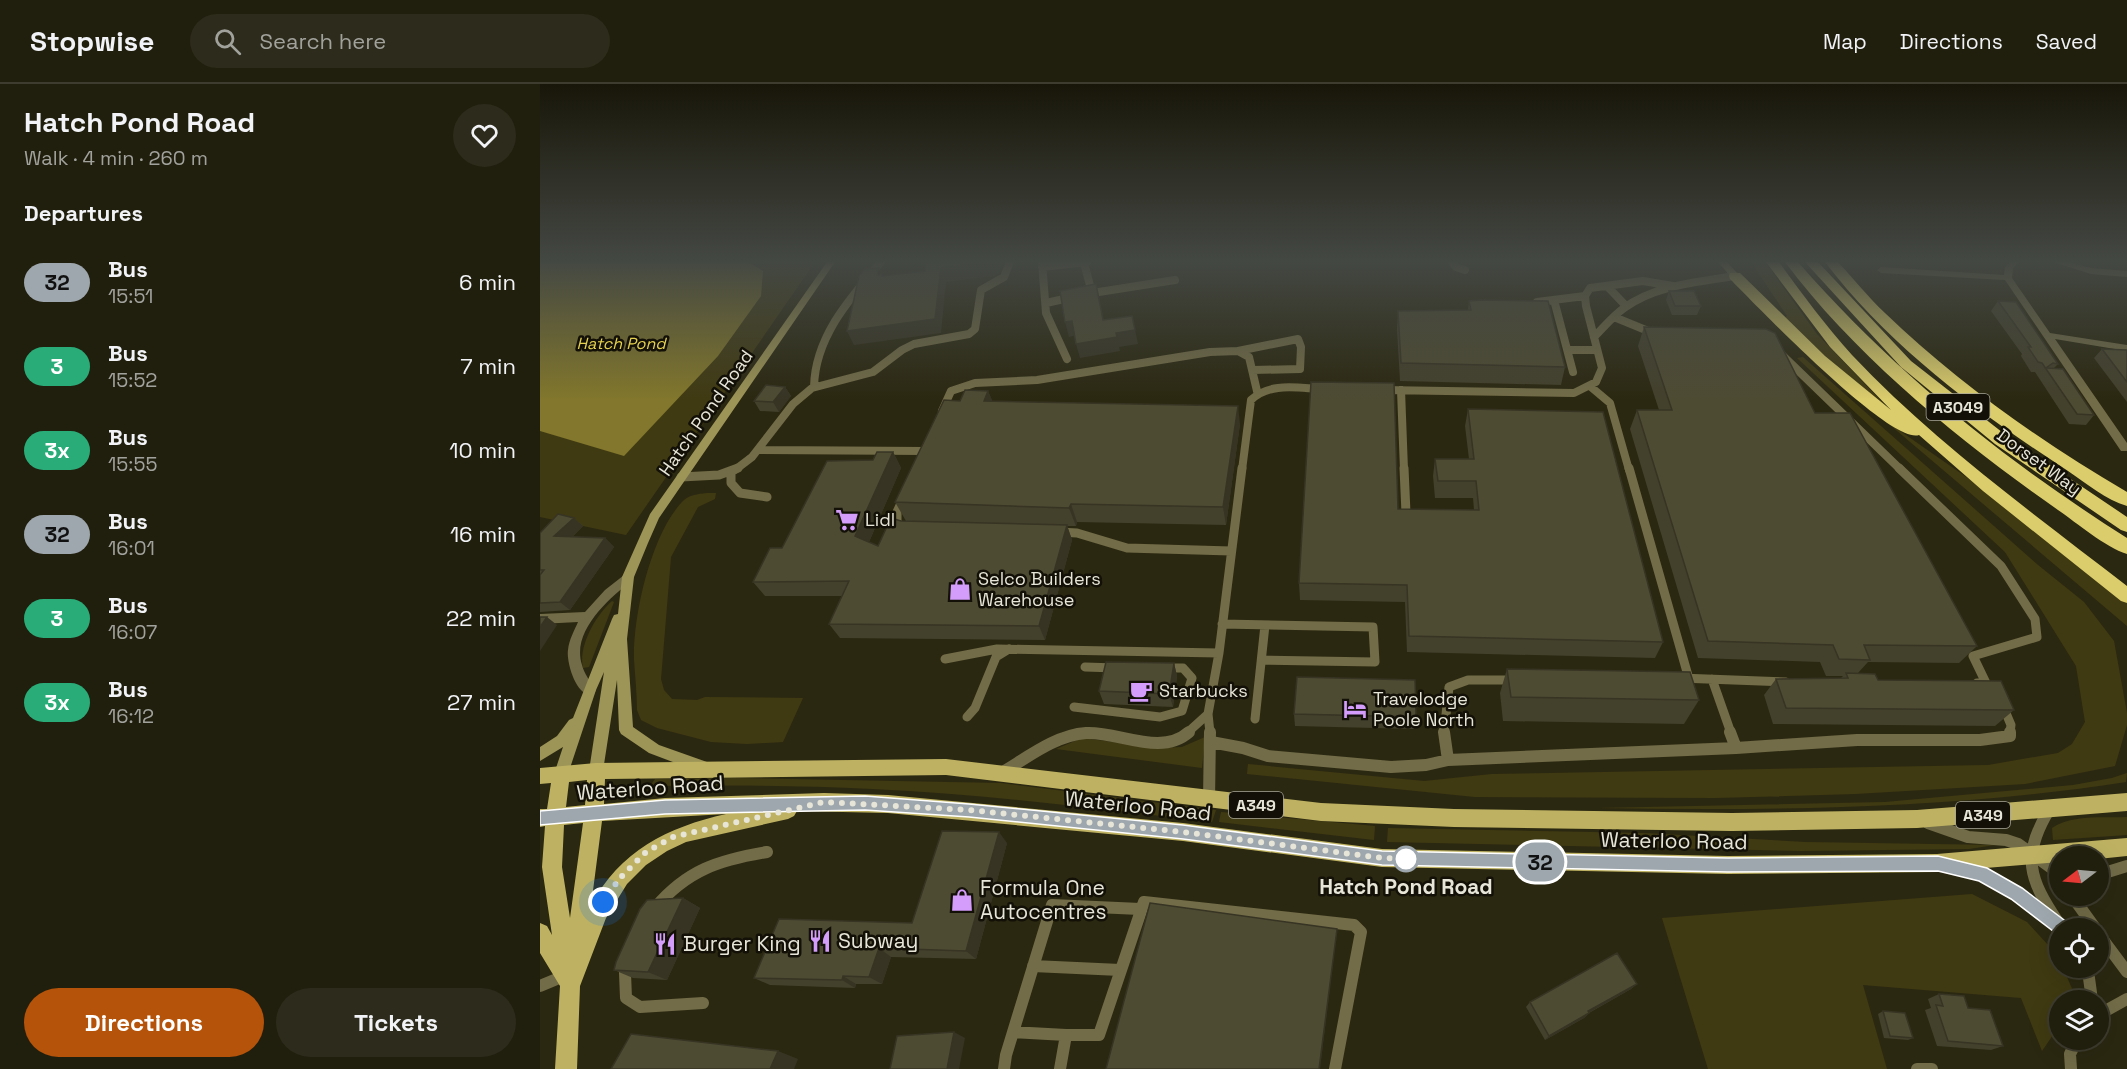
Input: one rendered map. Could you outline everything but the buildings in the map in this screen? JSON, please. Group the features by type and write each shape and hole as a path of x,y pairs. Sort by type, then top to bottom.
{"highway":[{"path":"1765,308 1859,393 1891,418 1953,457"},
{"name":"A3049","path":"1806,308 1858,369 1953,457 2127,596"},
{"name":"Dorset Way","path":"1831,308 1890,369 1945,416 2059,501 2123,537"},
{"name":"Dorset Way","path":"1854,308 1906,364 2123,537"},
{"name":"A3049","path":"1873,308 1982,403 2076,471 2127,500"}],"main road":[{"name":"Waterloo Road","path":"540,776 596,771 946,767 1321,812 1454,818 1732,822 1917,819 2127,802"},
{"name":"A349","path":"567,981 594,813 596,771"},
{"name":"A349","path":"561,774 548,818 567,981 566,1069"},
{"name":"Waterloo Road","path":"548,818 665,807 824,802 969,810 1183,832 1382,858 1728,865 1938,863 2127,846"},
{"name":"A349","path":"567,981 603,902 620,878 646,852 673,837 824,802"},
{"path":"540,933 567,981"}],"street":[{"name":"Hatch Pond Road","path":"626,592 628,577 654,518 799,308"},
{"path":"2029,308 2125,448"},
{"path":"2048,335 2127,348"},
{"path":"590,690 579,675 574,660 580,633 599,602 628,577"},
{"path":"561,774 580,715 611,641 626,592"},
{"path":"626,592 621,639 626,730 654,749 706,769"},
{"path":"540,619 589,617"},
{"path":"596,771 610,682 611,641"},
{"path":"540,755 562,740 580,715"}],"lane":[{"path":"814,387 813,376 832,326 846,308"},
{"path":"681,477 701,478 731,474 746,464 760,450 800,396 814,387 884,368 905,348 919,342 969,334 975,329 978,308"},
{"path":"1047,308 1051,327 1061,341 1066,359"},
{"path":"1556,308 1573,372"},
{"path":"1378,390 1574,393 1591,387 1601,374 1588,308"},
{"path":"1594,338 1624,308"},
{"path":"1614,317 1635,327 1666,334"},
{"path":"938,420 951,391 975,383 1037,380 1210,352 1238,351 1298,339 1301,347 1300,369 1253,370"},
{"path":"1211,742 1243,748 1268,756 1391,767 1426,765 1448,760 1736,748 1857,740 1980,740 2010,736 2011,725 1973,656 1989,649 2016,645 2037,637 2035,619 2001,566 1776,349"},
{"path":"1568,350 1597,350"},
{"path":"1238,351 1249,357 1257,391"},
{"path":"1591,387 1610,403 1689,679"},
{"path":"1209,800 1211,742 1208,714 1219,652 1251,400 1257,391 1268,388 1335,389"},
{"path":"1401,390 1406,513"},
{"path":"920,461 930,439"},
{"path":"760,450 925,450"},
{"path":"731,474 731,483 740,493 767,497"},
{"path":"906,492 897,512 897,525 910,529"},
{"path":"1044,532 1077,533 1126,548 1231,551"},
{"path":"1222,624 1373,627 1375,662 1262,660"},
{"path":"1255,719 1265,625"},
{"path":"945,659 997,649 1219,652"},
{"path":"967,717 975,708 996,657 1009,649"},
{"path":"1085,667 1129,668"},
{"path":"1074,707 1160,717 1182,711 1192,678 1189,672 1183,668 1151,668"},
{"path":"1670,677 1802,682"},
{"path":"1712,679 1736,748"},
{"path":"1448,760 1444,733 1449,687 1468,680 1524,680"},
{"path":"1963,684 1992,689"},
{"path":"999,774 1056,741 1086,733 1162,743 1184,736 1208,714"},
{"path":"2049,810 2038,827 2029,870 2044,902 2056,918"},
{"path":"1917,819 1968,837 2006,840 2018,844 2049,866"},
{"path":"647,920 666,893 693,873 727,858 768,852"},
{"path":"1938,863 1982,874 2017,894 2049,918"},
{"path":"2109,872 2127,866"},
{"path":"1013,1032 1099,1035 1144,902 1354,925 1361,932 1335,1069"},
{"path":"1004,1069 1052,905 1140,909"},
{"path":"2109,948 2127,972"},
{"path":"631,949 625,973 626,998 640,1007 703,1003"},
{"path":"1033,966 1120,970"},
{"path":"540,986 567,981"},
{"path":"2109,1009 2127,999"},
{"path":"1060,1069 1066,1035"},
{"path":"2071,1069 2072,1050"},
{"path":"1917,1069 1932,1069"}],"shaded area":[{"path":"540,308 783,308 626,535 540,517"},
{"path":"1782,308 1798,308 1817,334 1890,410 1851,381 1783,318 1787,316"},
{"path":"1803,357 2038,565 2084,602 2114,641 2127,713 2127,725 2115,766 2025,784 1855,794 1715,798 1475,797 1247,774 1248,764 1424,781 1492,774 1988,765 2058,753 2072,744 2085,722 2076,666 2005,552 1797,358"},
{"path":"1883,419 1969,479 2120,596 2127,603 2127,626"},
{"path":"716,493 715,499 698,507 671,557 661,679 664,690 672,699 803,698 783,742 747,744 711,742 657,728 641,720 637,710 635,641 646,576 661,534 671,516 690,496"},
{"path":"612,601 614,602 589,667 583,668 583,650 590,631 600,614"},
{"path":"1205,737 1202,768 1056,749 1082,738 1160,748 1182,747"},
{"path":"2127,773 2126,782 1994,798 1928,803 1730,809 1597,808 1885,802 2073,785"},
{"path":"734,778 1001,783 1216,810 1212,822 1043,802 915,791 789,786 650,786 655,779"},
{"path":"1221,812 1375,826 1374,840 1219,822"},
{"path":"2127,817 2127,835 2053,840 2052,828 2069,821"},
{"path":"1388,828 1644,833 1805,842 1995,845 1969,849 1802,851 1387,842"},
{"path":"1972,894 2027,922 2049,946 2049,978 2067,978 2073,990 2049,990 2049,1041 2042,1051 2021,998 1863,985 1887,1069 1708,1069 1662,918"}],"water":[{"name":"Hatch Pond","path":"540,308 752,308 718,356 624,456 540,431"}],"bus line":[{"name":"32","path":"540,818 665,807 824,802 865,803 969,810 1183,832 1382,858 1728,865 1938,863 1982,874 2017,894 2049,918"}],"place":[{"name":"Lidl","path":"847,520"},
{"name":"Selco Builders Warehouse","path":"960,589"},
{"name":"Starbucks","path":"1141,691"},
{"name":"Travelodge Poole North","path":"1355,709"},
{"name":"Hatch Pond Road","path":"1406,859"},
{"name":"Formula One Autocentres","path":"962,900"},
{"name":"Subway","path":"820,941"},
{"name":"Burger King","path":"665,944"}],"route":[{"path":"603,902 620,878 646,852 673,837 824,802 969,810 1183,832 1382,858 1409,859 1406,859"}]}
